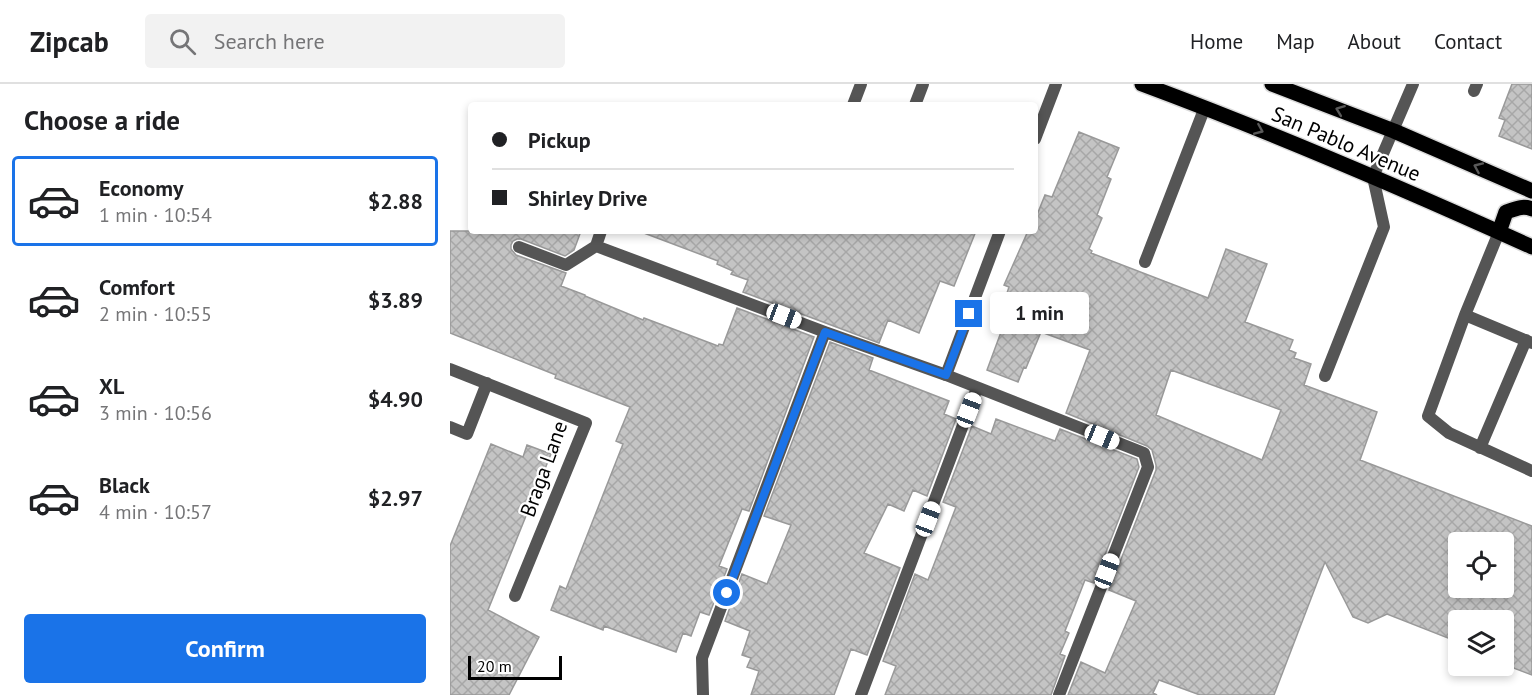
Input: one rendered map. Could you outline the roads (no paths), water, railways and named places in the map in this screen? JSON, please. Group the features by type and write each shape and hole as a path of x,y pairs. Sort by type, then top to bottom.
{"main road":[{"name":"San Pablo Avenue","path":"1143,84 1205,107 1373,177 1532,247"},
{"name":"San Pablo Avenue","path":"1272,84 1394,130 1532,190"},
{"path":"1499,232 1506,212 1517,208 1532,209"}],"street":[{"path":"854,102 861,84"},
{"path":"916,102 923,84"},
{"path":"1038,131 1056,84"},
{"path":"1325,376 1384,227 1373,177 1413,84"},
{"path":"1144,262 1205,107"},
{"path":"1499,232 1465,315 1428,416 1449,433 1532,471"},
{"path":"519,247 566,265 596,246 601,234"},
{"path":"946,375 999,234"},
{"path":"596,246 946,375 1144,453 1148,467 1059,695"},
{"path":"1465,315 1529,341 1480,448"},
{"path":"703,695 702,658 825,332"},
{"name":"Braga Lane","path":"450,369 586,423 514,596"},
{"path":"450,427 467,434 487,383"},
{"path":"861,695 977,388"}]}
